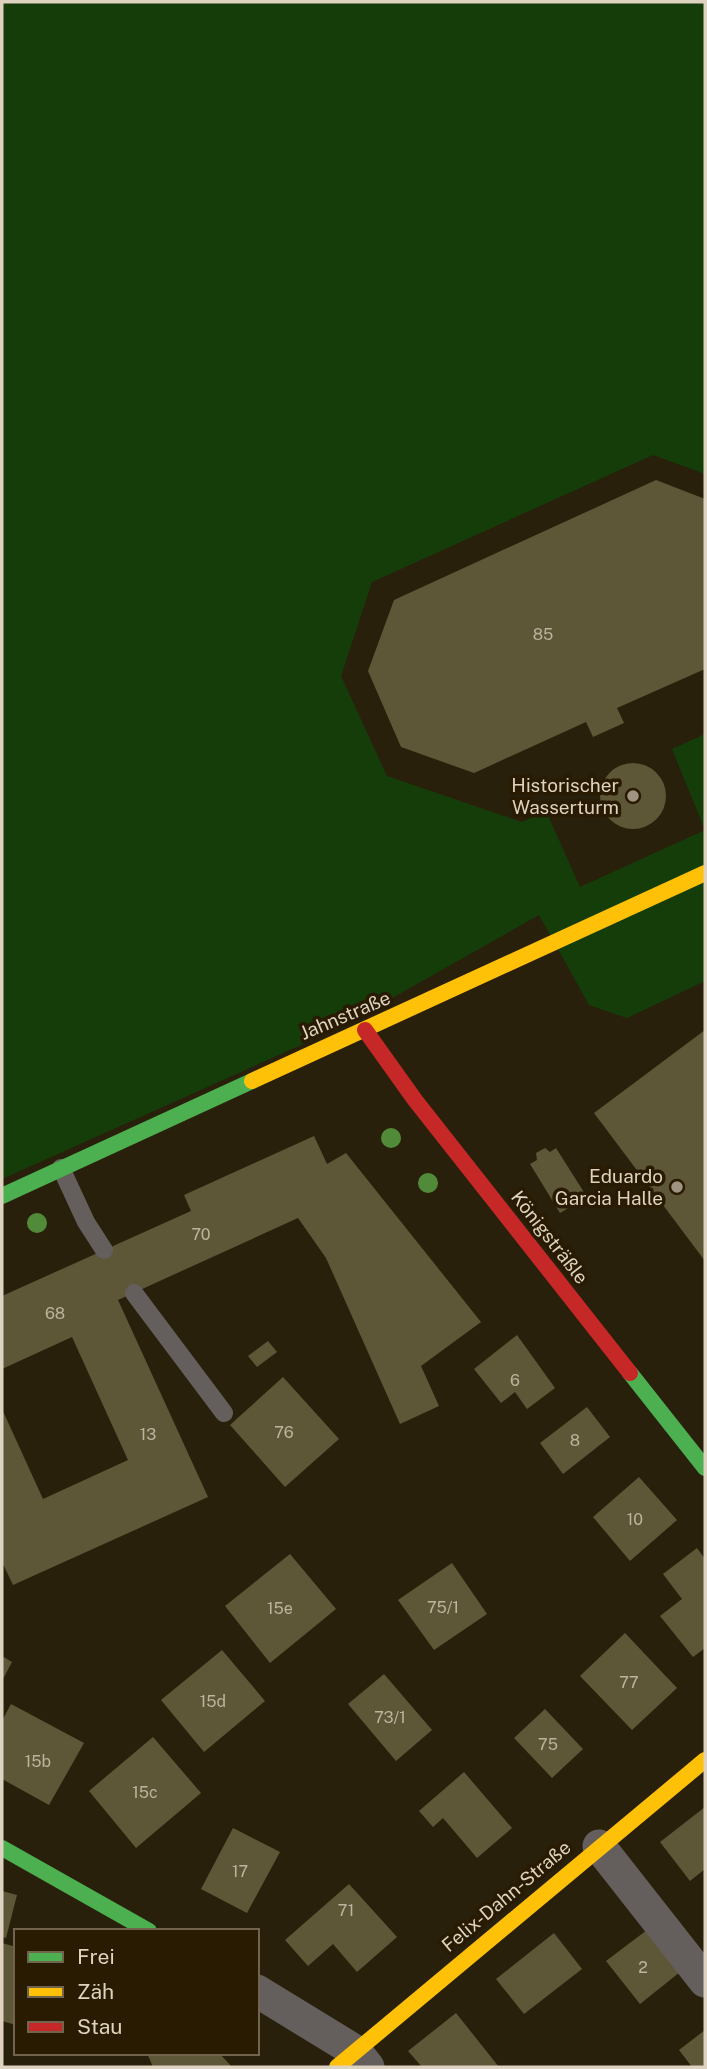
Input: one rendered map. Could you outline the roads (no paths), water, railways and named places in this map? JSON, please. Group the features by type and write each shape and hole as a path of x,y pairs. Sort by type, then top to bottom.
{"street":[{"name":"Jahnstraße","path":"2,1196 470,984 705,873"},
{"name":"Königsträßle","path":"365,1030 410,1093 705,1468"},
{"name":"Felix-Dahn-Straße","path":"353,2062 599,1846 705,1760"},
{"path":"599,1846 705,1981"},
{"path":"2,1848 145,1929"},
{"path":"259,1992 353,2062"}],"lane":[{"path":"61,1168 86,1222 104,1250"},
{"path":"134,1293 223,1413"}],"place":[{"name":"Historischer Wasserturm","path":"633,796"},
{"name":"Eduardo Garcia Halle","path":"677,1187"}]}
